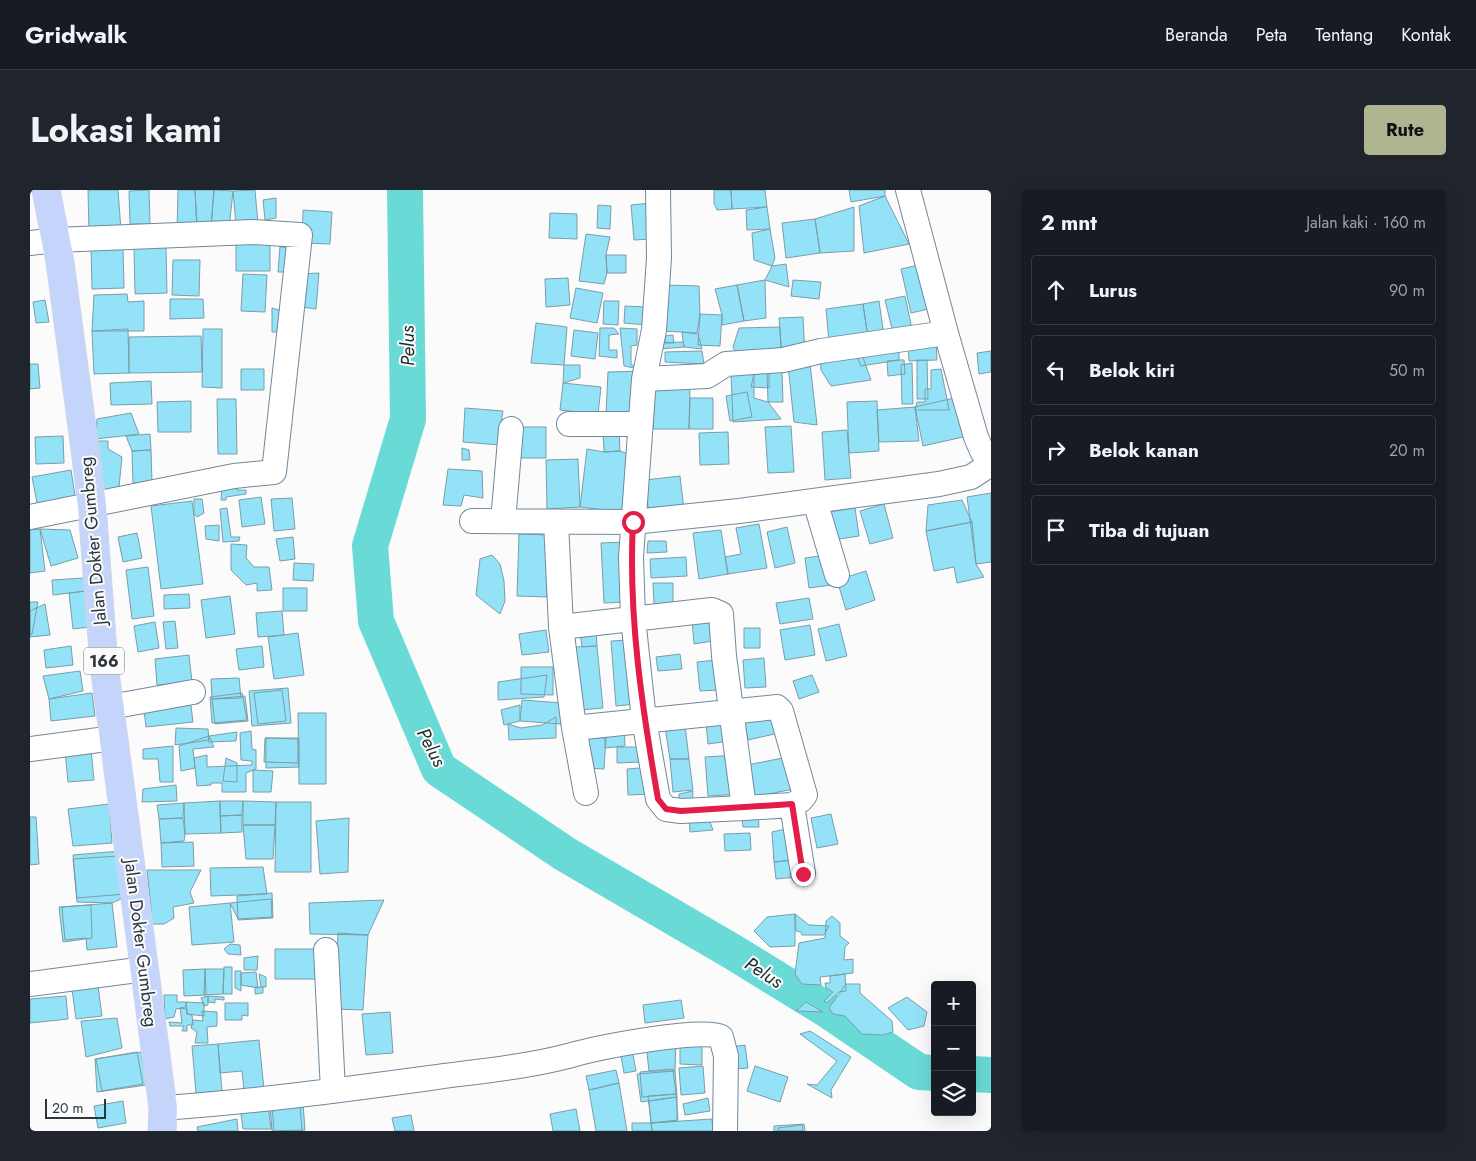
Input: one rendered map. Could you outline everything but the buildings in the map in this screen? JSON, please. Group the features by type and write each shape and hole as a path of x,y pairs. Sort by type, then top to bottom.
{"main road":[{"name":"Jalan Dokter Gumbreg","path":"46,190 43,241 92,506 104,665 145,969 163,1120"}],"street":[{"path":"574,728 644,720 777,707 781,711 805,795 802,800 792,804 681,811 666,809 658,799 644,720 633,618 631,557 644,378 654,330 659,258 658,190"},
{"path":"472,521 633,522 739,511 971,478 991,463 982,451 976,437 908,190"},
{"path":"30,517 234,476 274,472 300,235 253,232 43,241"},
{"path":"644,378 707,376 726,364 783,360 821,351 946,333"},
{"path":"569,424 640,424"},
{"path":"503,521 511,429"},
{"path":"815,501 837,575"},
{"path":"556,522 561,627 574,728 586,793"},
{"path":"561,627 712,610 721,614 724,656 744,808"},
{"path":"110,707 193,692"},
{"path":"30,750 114,738"},
{"path":"792,804 803,874"},
{"path":"326,950 333,1091"},
{"path":"30,984 145,969"},
{"path":"163,1120 235,1103 554,1061 597,1048 710,1033 720,1037 726,1056 726,1131"}],"waterway":[{"name":"Pelus","path":"405,190 408,419 370,546 376,621 439,769 565,854 733,952 829,1011 919,1072 931,1073"},
{"name":"Pelus","path":"976,1074 991,1075"}],"route":[{"path":"633,522 631,557 633,618 644,720 658,799 666,809 681,811 792,804 803,874"}]}
